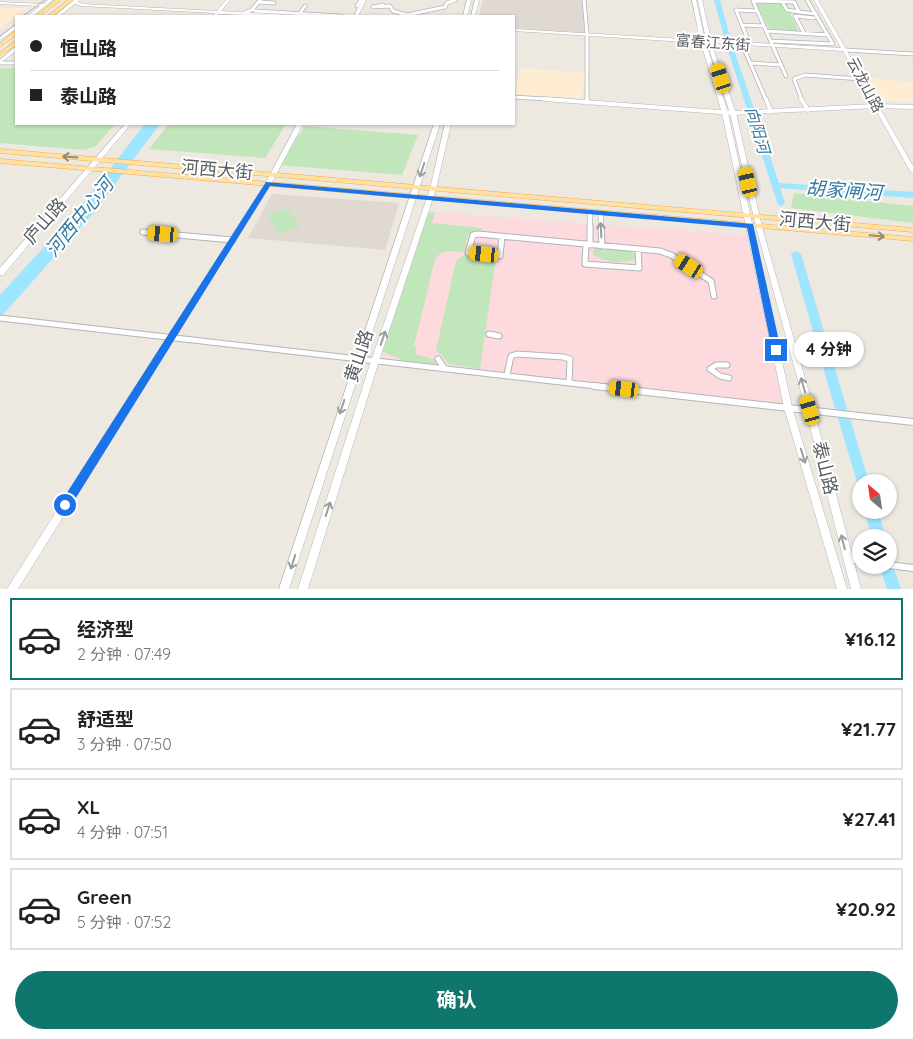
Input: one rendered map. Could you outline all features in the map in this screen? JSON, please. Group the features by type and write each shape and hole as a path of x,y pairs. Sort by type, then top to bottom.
{"main road":[{"path":"39,15 59,0"},
{"path":"52,15 75,1"},
{"path":"0,46 15,34"},
{"path":"0,56 15,44"},
{"name":"河西大街","path":"0,151 273,175 415,192"},
{"name":"河西大街","path":"0,161 109,172 268,184 432,193 913,230"},
{"name":"河西大街","path":"432,193 590,213 913,239"}],"street":[{"path":"31,15 51,0"},
{"path":"217,14 228,0"},
{"path":"357,6 362,0"},
{"path":"356,15 362,0"},
{"path":"410,15 446,7 446,2 455,0"},
{"path":"465,15 469,0"},
{"path":"473,15 477,0"},
{"path":"584,0 587,34 587,103"},
{"name":"泰山路","path":"694,0 729,113 756,217 755,227 788,407 842,589"},
{"name":"泰山路","path":"700,0 706,42"},
{"path":"773,44 833,44 807,0"},
{"name":"云龙山路","path":"816,0 913,171"},
{"path":"58,15 75,1 82,5 217,14 268,15"},
{"path":"246,14 259,1 274,2"},
{"path":"390,1 392,3 390,6 392,11 403,15"},
{"path":"786,76 753,1 794,2 799,12"},
{"path":"782,2 787,10 827,18"},
{"path":"0,3 45,5"},
{"path":"383,5 373,7 390,6"},
{"path":"299,15 305,6"},
{"path":"748,40 736,10 758,11"},
{"path":"254,11 331,15"},
{"path":"804,33 795,16 817,16"},
{"path":"742,25 764,26"},
{"path":"0,39 15,28"},
{"name":"富春江东街","path":"515,30 742,44 773,44 913,54"},
{"path":"767,31 828,35"},
{"path":"742,44 752,63 771,112"},
{"path":"0,62 15,50"},
{"path":"0,62 15,63"},
{"path":"752,63 781,65"},
{"path":"808,110 798,94 794,79 805,75 861,78"},
{"path":"515,97 729,113 875,106 913,107"},
{"name":"泰山路","path":"729,113 748,216 755,227 810,410 856,589"},
{"name":"庐山路","path":"0,273 127,125"},
{"path":"12,589 268,184 299,125"},
{"name":"黄山路","path":"284,589 358,357 437,125"},
{"name":"黄山路","path":"302,589 375,361 432,193 448,125"},
{"path":"590,213 585,264 639,268 638,249"},
{"path":"601,213 602,246"},
{"path":"143,232 233,240"},
{"path":"502,236 500,256 468,253 474,235 502,236 660,251 670,255 711,281 714,296"},
{"path":"0,318 358,357 375,361 913,422"},
{"path":"489,334 499,336"},
{"path":"507,376 511,356 517,354 563,357 570,359 569,382"},
{"path":"438,359 445,368"},
{"path":"727,365 716,365 710,369 720,376 729,378"},
{"path":"848,559 852,560"},
{"path":"897,566 913,568"}],"shaded area":[{"path":"483,0 584,0 587,34 515,28 515,15 479,15"},
{"path":"0,8 27,8 15,15 0,28"},
{"path":"520,68 587,73 580,98 515,94"},
{"path":"866,78 913,82 913,102 879,101"},
{"path":"272,194 399,203 385,250 248,238"},
{"path":"429,212 746,235 788,407 382,357"}],"green space":[{"path":"755,1 786,3 799,32 770,31"},
{"path":"15,67 15,125 114,125 96,146 84,150 0,143 0,69"},
{"path":"168,125 285,125 265,158 149,149"},
{"path":"305,126 418,135 402,175 278,165"},
{"path":"794,193 913,206 913,223 791,208"},
{"path":"288,208 300,227 279,234 267,215"},
{"path":"426,212 435,213 432,223 482,228 481,232 468,235 464,252 445,252 435,259 414,346 416,347 415,354 436,360 436,365 404,361 381,351"},
{"path":"599,247 608,250 632,252 636,255 636,259 624,262 603,260 593,255 593,249"},
{"path":"462,256 496,258 480,369 449,364 436,350 456,261"}],"water":[{"name":"河西中心河","path":"144,125 159,125 93,213 0,318 0,295 78,210"}],"waterway":[{"name":"向阳河","path":"717,0 729,44 775,185"},
{"name":"胡家闸河","path":"775,185 913,195"},
{"name":"向阳河","path":"775,185 781,203"},
{"path":"796,254 841,409"},
{"path":"844,418 861,474"},
{"path":"874,519 876,529"},
{"path":"889,574 894,589"}],"tram line":[{"path":"24,15 45,0"},
{"path":"0,36 15,25"}],"route":[{"path":"65,505 268,184 751,226 776,350"}]}
